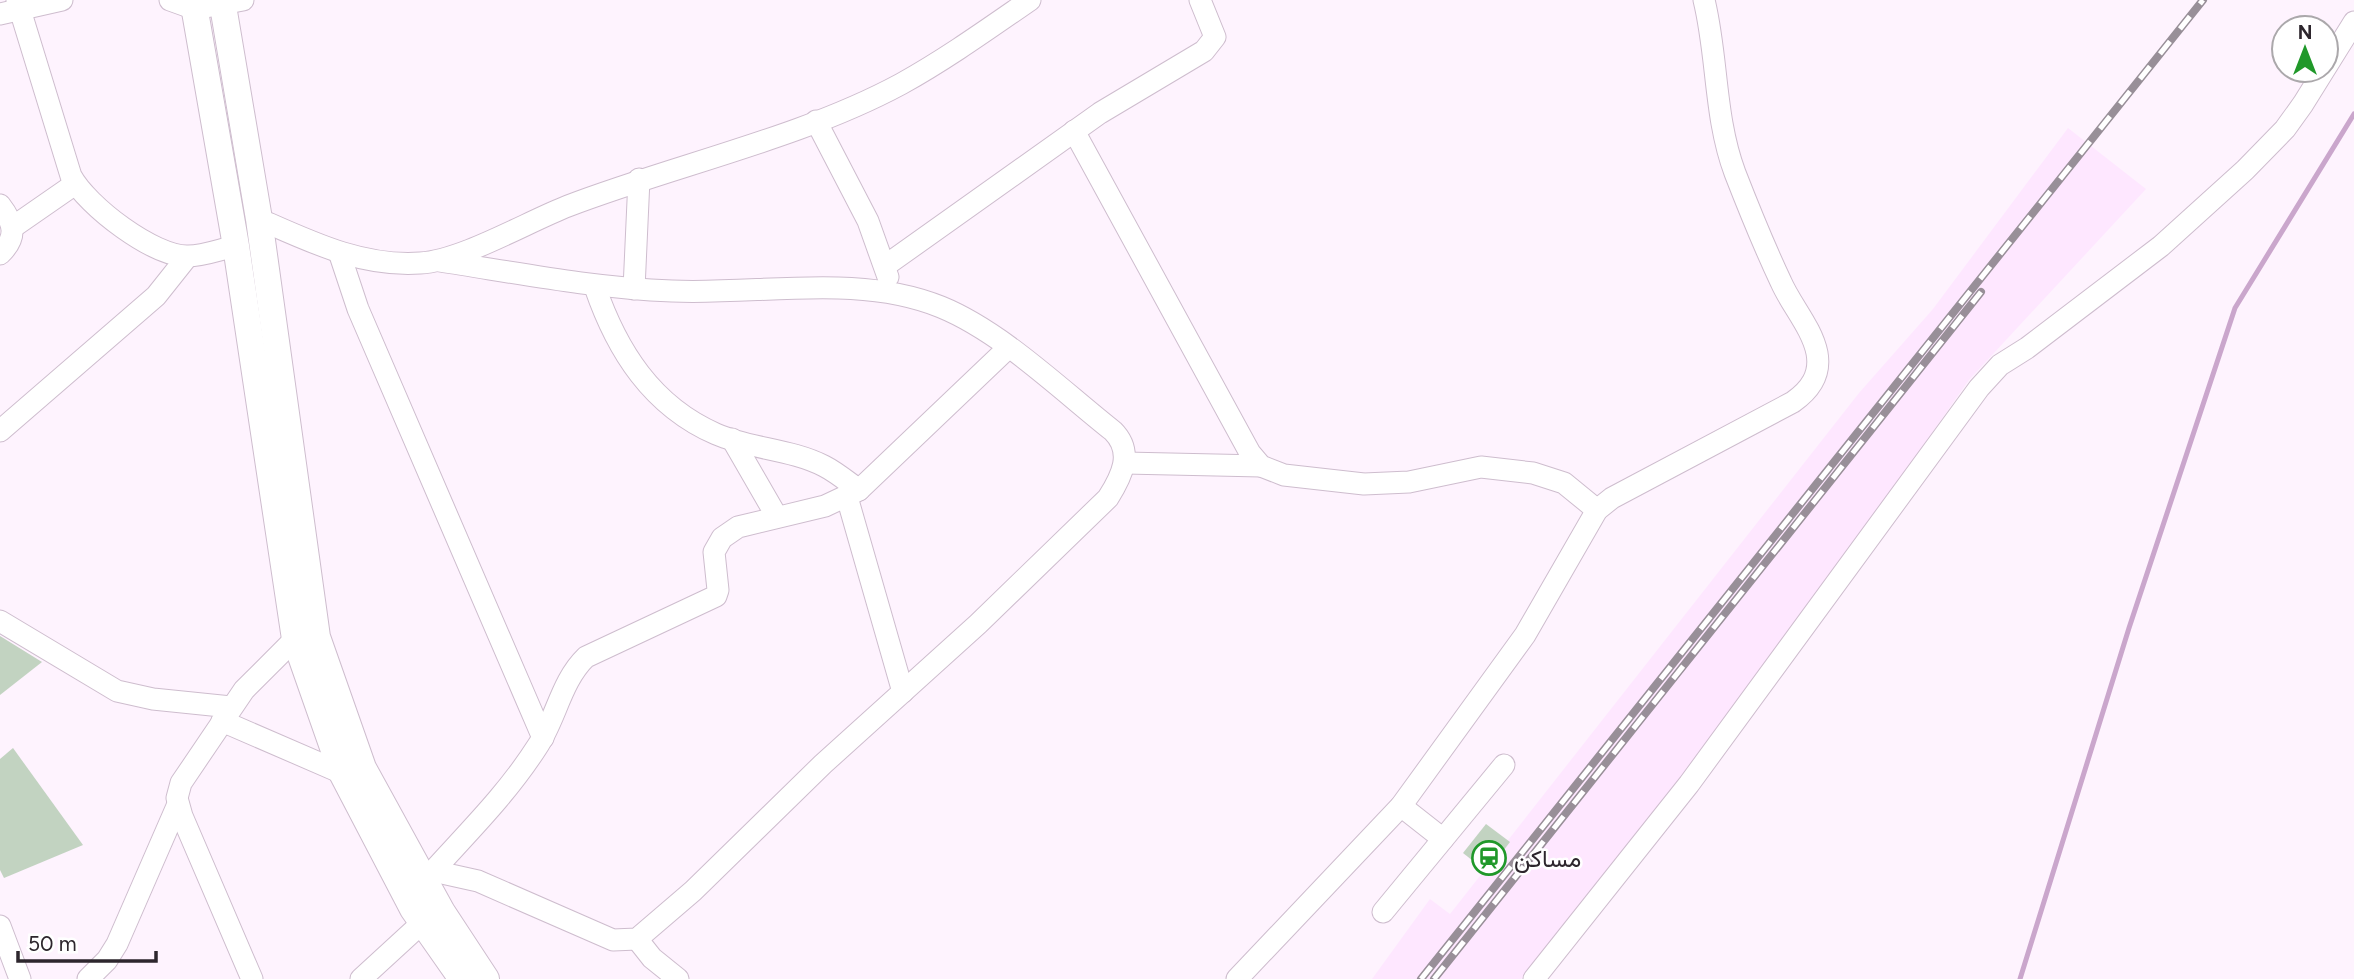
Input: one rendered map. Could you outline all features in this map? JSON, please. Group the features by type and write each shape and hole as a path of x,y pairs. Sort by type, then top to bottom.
{"street":[{"path":"62,0 13,8 75,184 113,221 144,240 187,257 236,246"},
{"path":"170,0 194,4 229,1 317,637 363,768 421,883 430,915 462,979"},
{"path":"440,261 538,218 639,179 816,121 900,85 1030,0"},
{"path":"885,266 1074,131 1212,43 1214,30 1200,0"},
{"path":"1237,979 1401,806 1525,635 1597,510 1612,498 1793,402 1805,394 1817,372 1817,354 1812,339 1781,283 1727,151 1720,121 1711,27 1704,0"},
{"path":"194,4 236,246 295,639 342,773 421,883"},
{"path":"1534,979 1697,773 1979,388 2000,365 2027,348 2161,246 2245,170 2303,104 2354,22"},
{"path":"816,121 868,221 885,266 891,294"},
{"path":"1074,131 1250,453 1261,466"},
{"path":"634,289 639,179"},
{"path":"13,227 75,184"},
{"path":"0,205 13,227 12,240 0,254"},
{"path":"259,219 340,254 399,264 440,261 595,287 808,289 903,295 956,314 1008,348 1117,435 1125,450 1125,463 1108,498 823,764 693,891 637,939 613,940 478,881 421,883"},
{"path":"340,254 358,309 391,380 480,598 543,738"},
{"path":"1,427 156,296 187,257"},
{"path":"595,287 606,320 626,356 652,391 680,414 717,435 824,466 853,493 903,692"},
{"path":"421,883 494,807 543,738 574,670 586,657 713,598 718,590 714,555 718,542 738,527 853,493 1008,348"},
{"path":"732,439 777,517"},
{"path":"1125,463 1261,466 1284,474 1364,484 1409,482 1481,467 1533,473 1564,483 1597,510"},
{"path":"0,621 102,683 128,695 227,714 342,773"},
{"path":"88,979 107,960 117,944 178,804 181,783 244,690 295,639"},
{"path":"1383,912 1504,765"},
{"path":"178,804 252,979"},
{"path":"1401,806 1443,839"},
{"path":"361,979 430,915"},
{"path":"430,915 486,979"},
{"path":"0,926 20,979"},
{"path":"637,939 652,958 678,979"}],"shaded area":[{"path":"2068,128 2146,189 1969,380 1757,682 1521,979 1372,979 1430,899 1450,914 1859,393 1933,309"}],"building":[{"path":"0,636 42,662 0,695"},
{"path":"13,748 83,845 4,878 0,870 0,759"},
{"path":"1486,824 1510,842 1487,872 1463,853"}],"waterway":[{"path":"2020,979 2129,628 2235,308 2354,114"}],"railway":[{"path":"1421,979 2203,0"},
{"path":"1434,979 1981,292"}],"place":[{"name":"مساكن","path":"1489,858"}]}
